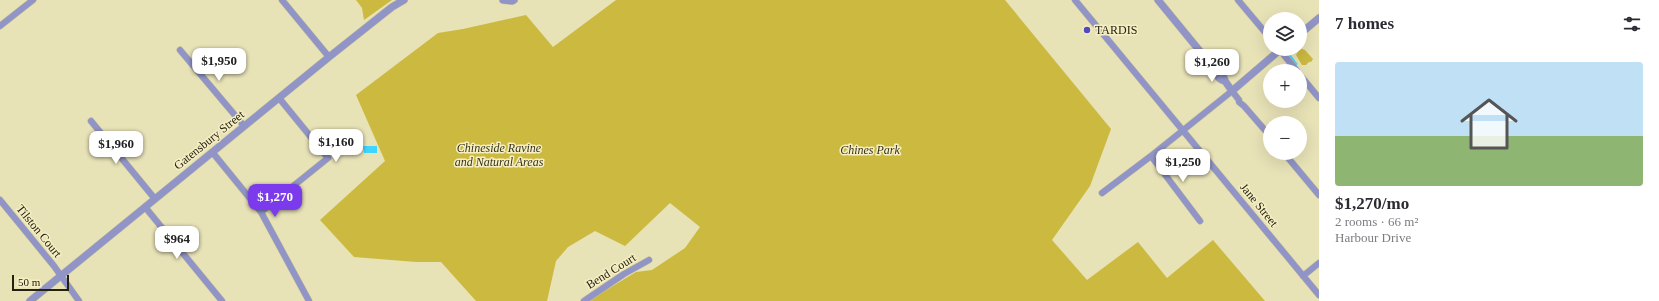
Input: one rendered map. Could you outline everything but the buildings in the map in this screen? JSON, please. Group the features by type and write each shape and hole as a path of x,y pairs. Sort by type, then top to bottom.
{"street":[{"path":"0,26 32,0"},
{"path":"282,0 329,57"},
{"name":"Gatensbury Street","path":"30,301 329,57 392,7 404,0"},
{"path":"503,0 514,0"},
{"name":"Jane Street","path":"1075,0 1319,294"},
{"path":"1158,0 1217,72 1224,77 1224,81 1239,100 1242,99 1245,102 1244,106 1263,128"},
{"path":"1238,0 1263,30"},
{"path":"1307,28 1319,18"},
{"path":"180,50 244,126"},
{"path":"1102,193 1232,91 1272,56"},
{"path":"1285,56 1292,64"},
{"path":"1307,83 1319,98"},
{"path":"261,212 328,158 279,98"},
{"path":"91,121 155,199"},
{"path":"213,153 261,212 309,301"},
{"path":"1151,156 1200,221"},
{"path":"1290,160 1319,195"},
{"name":"Tilston Court","path":"0,200 61,276 78,301"},
{"path":"145,207 222,301"},
{"name":"Bend Court","path":"584,301 624,274 649,260"},
{"path":"1303,276 1319,263"}],"green space":[{"path":"356,0 392,0 364,20 362,8"},
{"name":"Chines Park","path":"616,0 1005,0 1111,129 1090,186 1052,240 1087,280 1138,242 1167,278 1213,240 1265,301 588,301 636,272 652,270 685,248 700,227 670,203 625,246 595,231 568,247 556,261 547,301 476,301 441,262 416,262 354,257 320,220 385,161 356,95 438,33 526,15 553,47"},
{"path":"1307,52 1313,59 1307,64 1301,64 1297,56 1307,56"}],"water":[{"path":"363,146 377,146 377,153 364,153"}],"waterway":[{"path":"1290,56 1296,64"}],"place":[{"name":"TARDIS","path":"1087,30"}],"park label":[{"name":"Chineside Ravine and Natural Areas","path":"499,155"}]}
